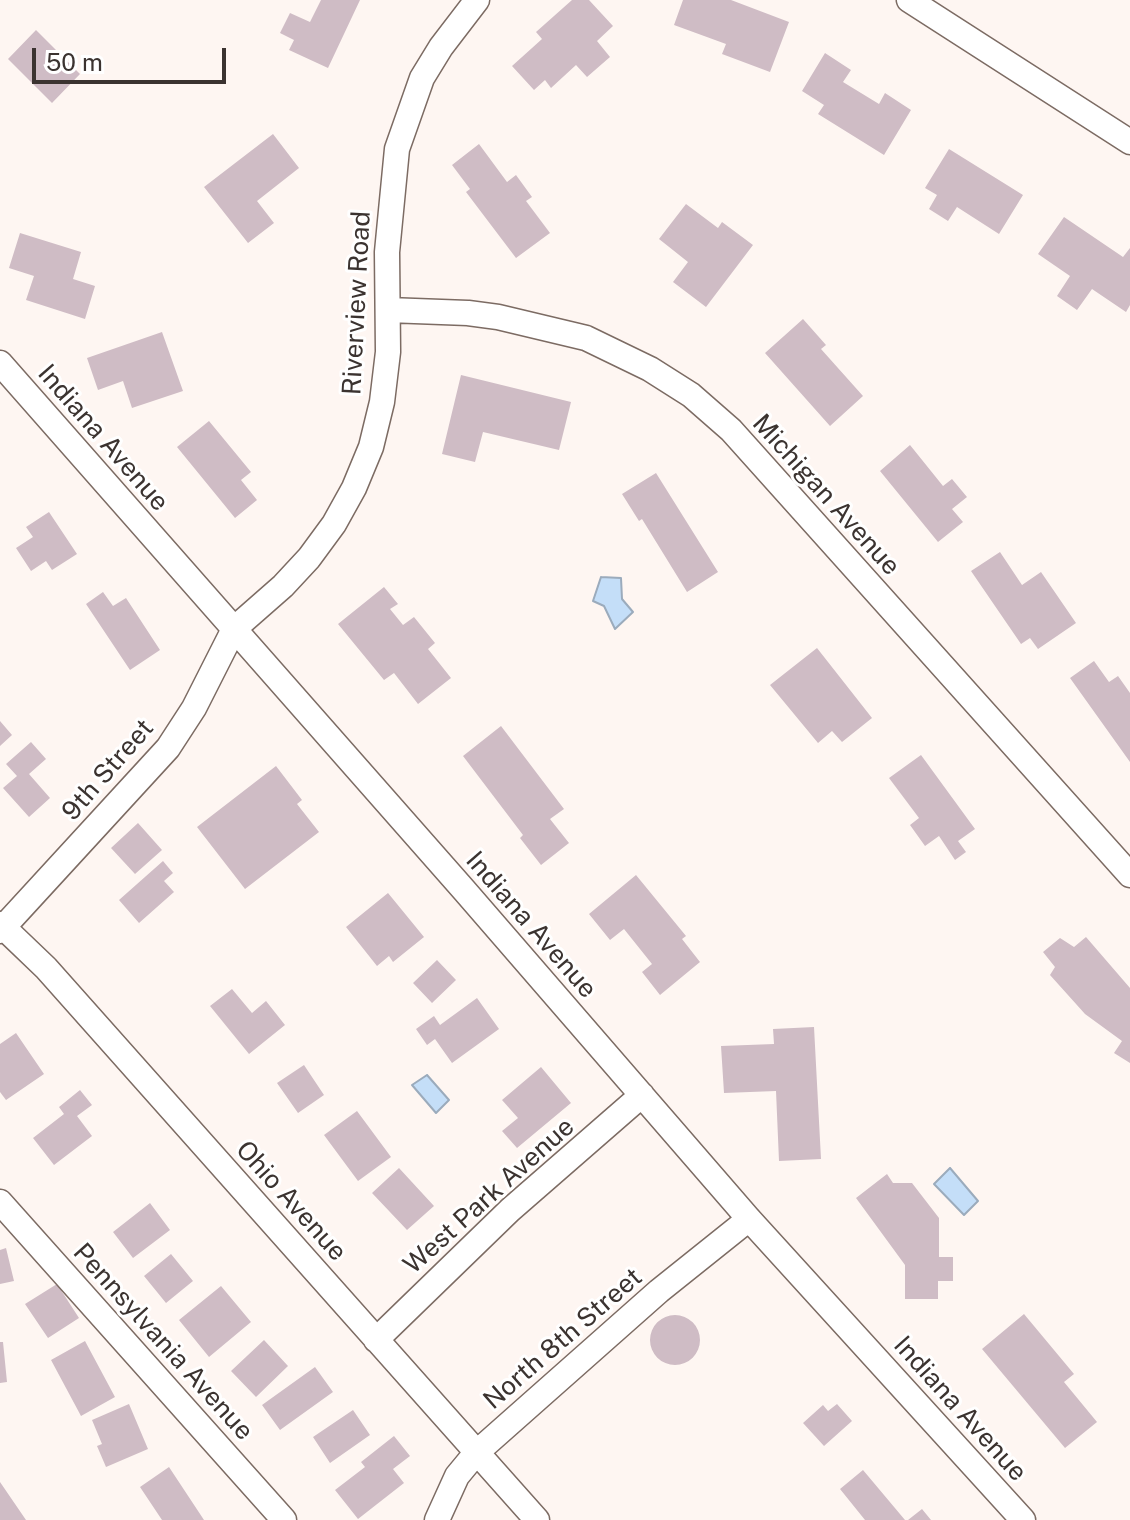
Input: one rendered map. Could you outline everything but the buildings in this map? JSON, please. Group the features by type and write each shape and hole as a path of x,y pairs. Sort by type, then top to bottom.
{"street":[{"name":"Riverview Road","path":"234,629 283,586 309,558 334,524 354,488 371,447 382,402 388,352 387,252 397,149 422,78 477,0"},
{"path":"909,0 1130,142"},
{"name":"Michigan Avenue","path":"388,310 468,313 527,322 571,334 610,348 691,395 731,430 1130,875"},
{"name":"Indiana Avenue","path":"0,363 749,1219 1023,1520"},
{"name":"9th Street","path":"1,928 168,748 194,708 234,629"},
{"name":"Ohio Avenue","path":"1,928 46,968 537,1520"},
{"name":"West Park Avenue","path":"376,1340 510,1210 642,1095"},
{"name":"Pennsylvania Avenue","path":"0,1202 284,1520"},
{"name":"North 8th Street","path":"437,1520 457,1476 476,1453 659,1291 749,1219"}],"water":[{"path":"601,577 621,578 622,599 633,612 615,629 604,606 593,601"},
{"path":"427,1075 449,1100 436,1113 412,1085"},
{"path":"950,1168 978,1201 964,1215 934,1184"}]}
